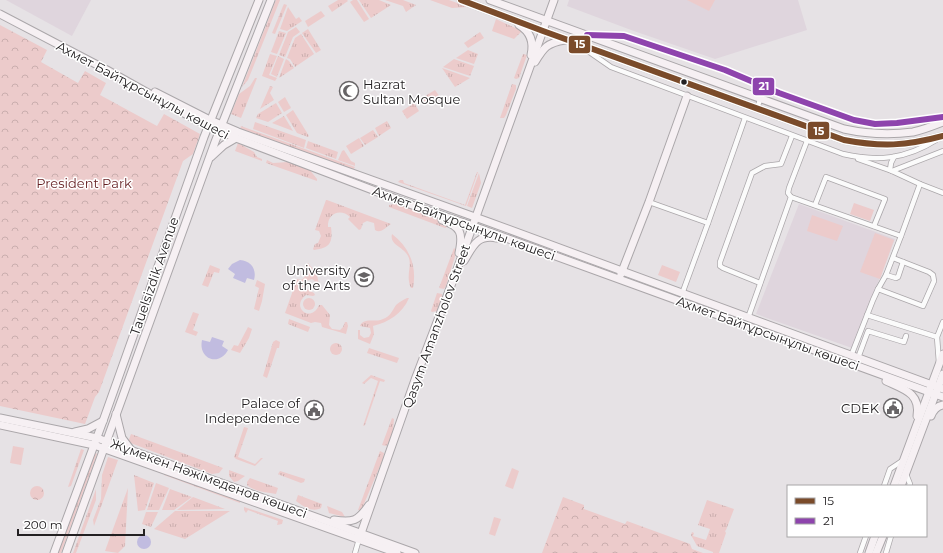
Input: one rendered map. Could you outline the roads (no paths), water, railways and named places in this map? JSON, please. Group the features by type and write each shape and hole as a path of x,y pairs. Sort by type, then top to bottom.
{"street":[{"name":"Tauelsizdik Avenue","path":"54,553 103,421 209,123 259,0"},
{"name":"Tauelsizdik Avenue","path":"66,553 220,128 271,0"},
{"path":"461,0 581,46 844,140 864,144 892,145 917,142 943,136"},
{"path":"490,0 844,129 886,134 914,131 943,122"},
{"path":"504,0 512,8"},
{"name":"Qasym Amanzholov Street","path":"355,553 416,377 473,226 554,0"},
{"name":"Ахмет Байтұрсынұлы көшесі","path":"0,9 209,123"},
{"name":"Ахмет Байтұрсынұлы көшесі","path":"0,14 220,128 476,217 854,357 935,389 943,397"},
{"path":"498,14 522,26 532,39 532,50 527,74"},
{"path":"587,35 624,36 725,70 854,120 875,124 897,123 943,117"},
{"path":"527,74 545,47 554,42 565,40"},
{"path":"581,46 611,67 792,136 891,170 943,193"},
{"path":"757,108 766,87"},
{"path":"619,279 649,202 687,96"},
{"path":"682,294 745,118"},
{"name":"Ахмет Байтұрсынұлы көшесі","path":"220,128 236,138 412,204 866,369 935,389"},
{"path":"760,283 722,268 720,266 720,262 752,173 765,166 781,164 792,136"},
{"path":"845,155 858,158 894,157 905,155 921,149 943,136"},
{"path":"209,158 224,145 236,138"},
{"path":"807,141 788,194 791,197 901,236"},
{"path":"891,170 943,151"},
{"path":"891,170 891,163 894,157"},
{"path":"815,205 826,177 885,199 874,226"},
{"path":"854,357 867,315 893,258 920,184"},
{"path":"748,318 791,197"},
{"path":"649,202 708,223"},
{"path":"412,204 453,225 460,232 461,242 455,275"},
{"path":"455,275 473,245 485,237 496,237 530,246"},
{"path":"878,289 923,306 934,281 933,275 930,272 893,258"},
{"path":"886,275 896,278 898,277 903,262"},
{"path":"867,315 937,337"},
{"path":"939,365 937,337 943,322"},
{"path":"854,357 868,331 904,342 906,336"},
{"path":"901,485 917,445 935,389 939,365 943,354"},
{"path":"866,369 877,377 906,390 914,396 918,412 914,431 894,485"},
{"path":"914,431 943,374"},
{"path":"917,445 923,437 933,411 940,405 943,405"},
{"path":"116,413 122,438 131,450"},
{"name":"Жұмекен Нәжімеденов көшесі","path":"2,419 74,433 360,536 415,553"},
{"path":"74,433 88,429 103,421"},
{"name":"Жұмекен Нәжімеденов көшесі","path":"0,425 95,441"},
{"name":"Жұмекен Нәжімеденов көшесі","path":"105,445 131,450 318,517 397,553"},
{"path":"884,485 890,469 904,460"},
{"path":"906,474 910,485"},
{"path":"318,517 353,521 361,515 376,493"},
{"path":"860,553 866,537"},
{"path":"869,553 875,537"},
{"path":"876,553 882,537"},
{"path":"886,553 892,537"}],"place":[{"name":"Hazrat Sultan Mosque","path":"349,91"},
{"name":"University of the Arts","path":"364,277"},
{"name":"CDEK","path":"893,408"},
{"name":"Palace of Independence","path":"314,410"}],"park label":[{"name":"President Park","path":"84,183"}]}
